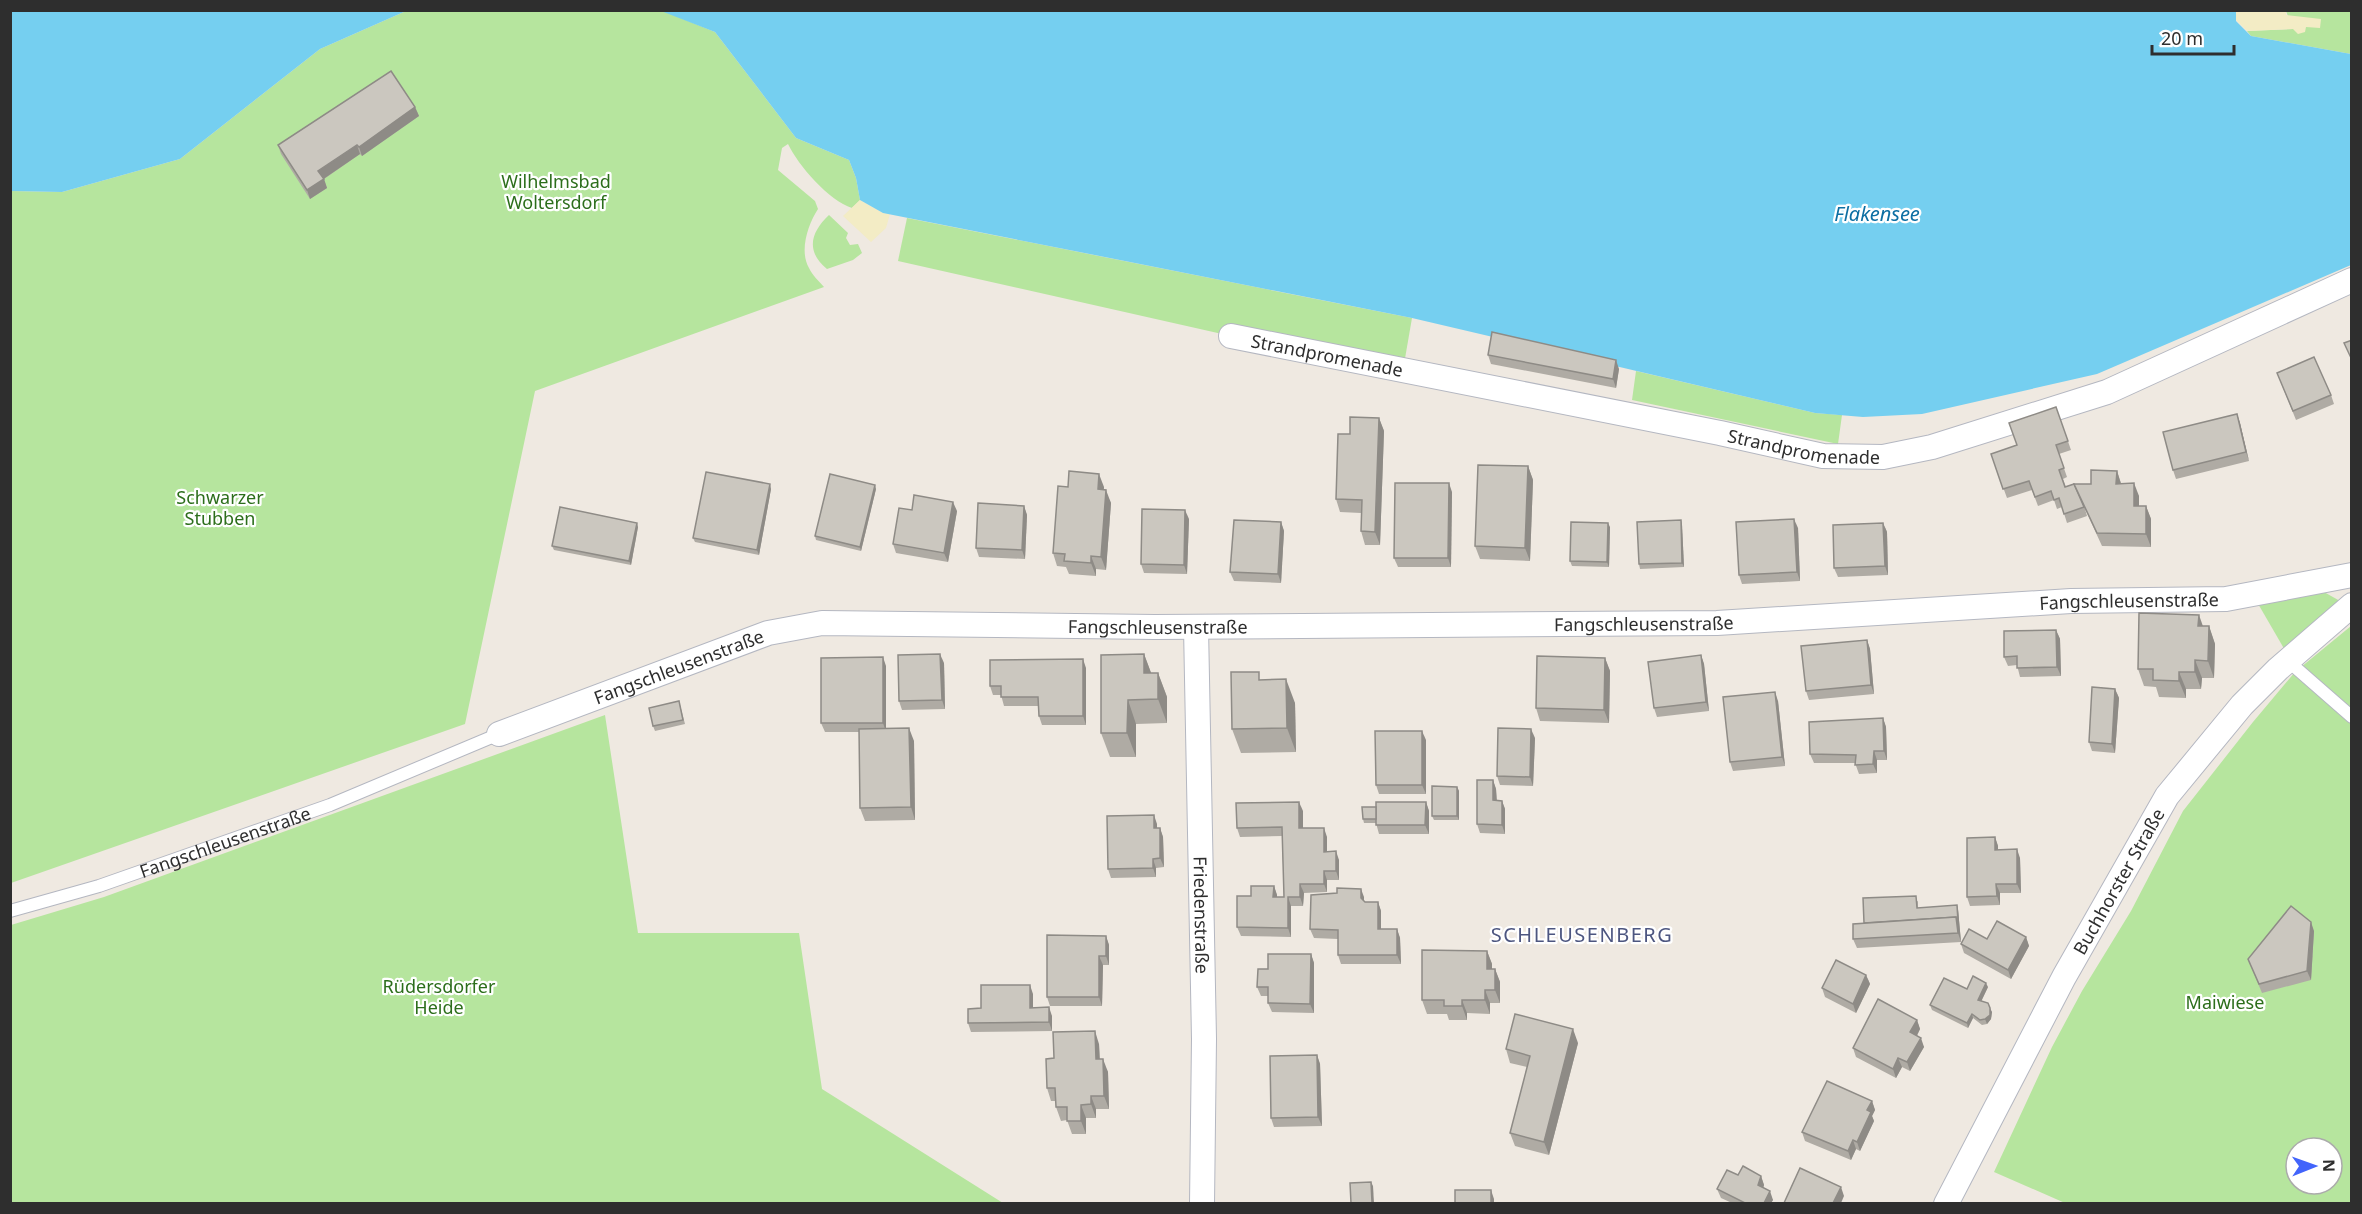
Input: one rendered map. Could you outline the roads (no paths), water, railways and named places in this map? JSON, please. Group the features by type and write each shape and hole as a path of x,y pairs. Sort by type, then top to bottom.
{"street":[{"name":"Strandpromenade","path":"1231,336 1708,430 1823,456 1883,457 1932,447 2107,392 2352,280"},
{"name":"Fangschleusenstraße","path":"499,734 768,633 822,623 1197,627 1717,623 2071,601 2226,599 2352,575"},
{"name":"Buchhorster Straße","path":"1946,1203 2064,977 2167,796 2242,705 2352,605"},
{"name":"Friedenstraße","path":"1197,627 1204,1039 1202,1203"}],"lane":[{"path":"2288,661 2352,717"},
{"name":"Fangschleusenstraße","path":"10,911 99,886 330,805 499,734"}],"water":[{"path":"11,10 406,11 320,49 180,159 62,192 11,191"},
{"name":"Flakensee","path":"661,11 2236,11 2236,21 2251,36 2351,54 2351,265 2097,374 1922,414 1863,417 1815,413 1412,318 883,213 860,200 856,178 849,160 796,138 715,32"}],"district":[{"name":"SCHLEUSENBERG","path":"1582,934"}],"park label":[{"name":"Wilhelmsbad Woltersdorf","path":"556,192"},
{"name":"Schwarzer Stubben","path":"220,507"},
{"name":"Rüdersdorfer Heide","path":"439,996"},
{"name":"Maiwiese","path":"2225,1002"}]}
